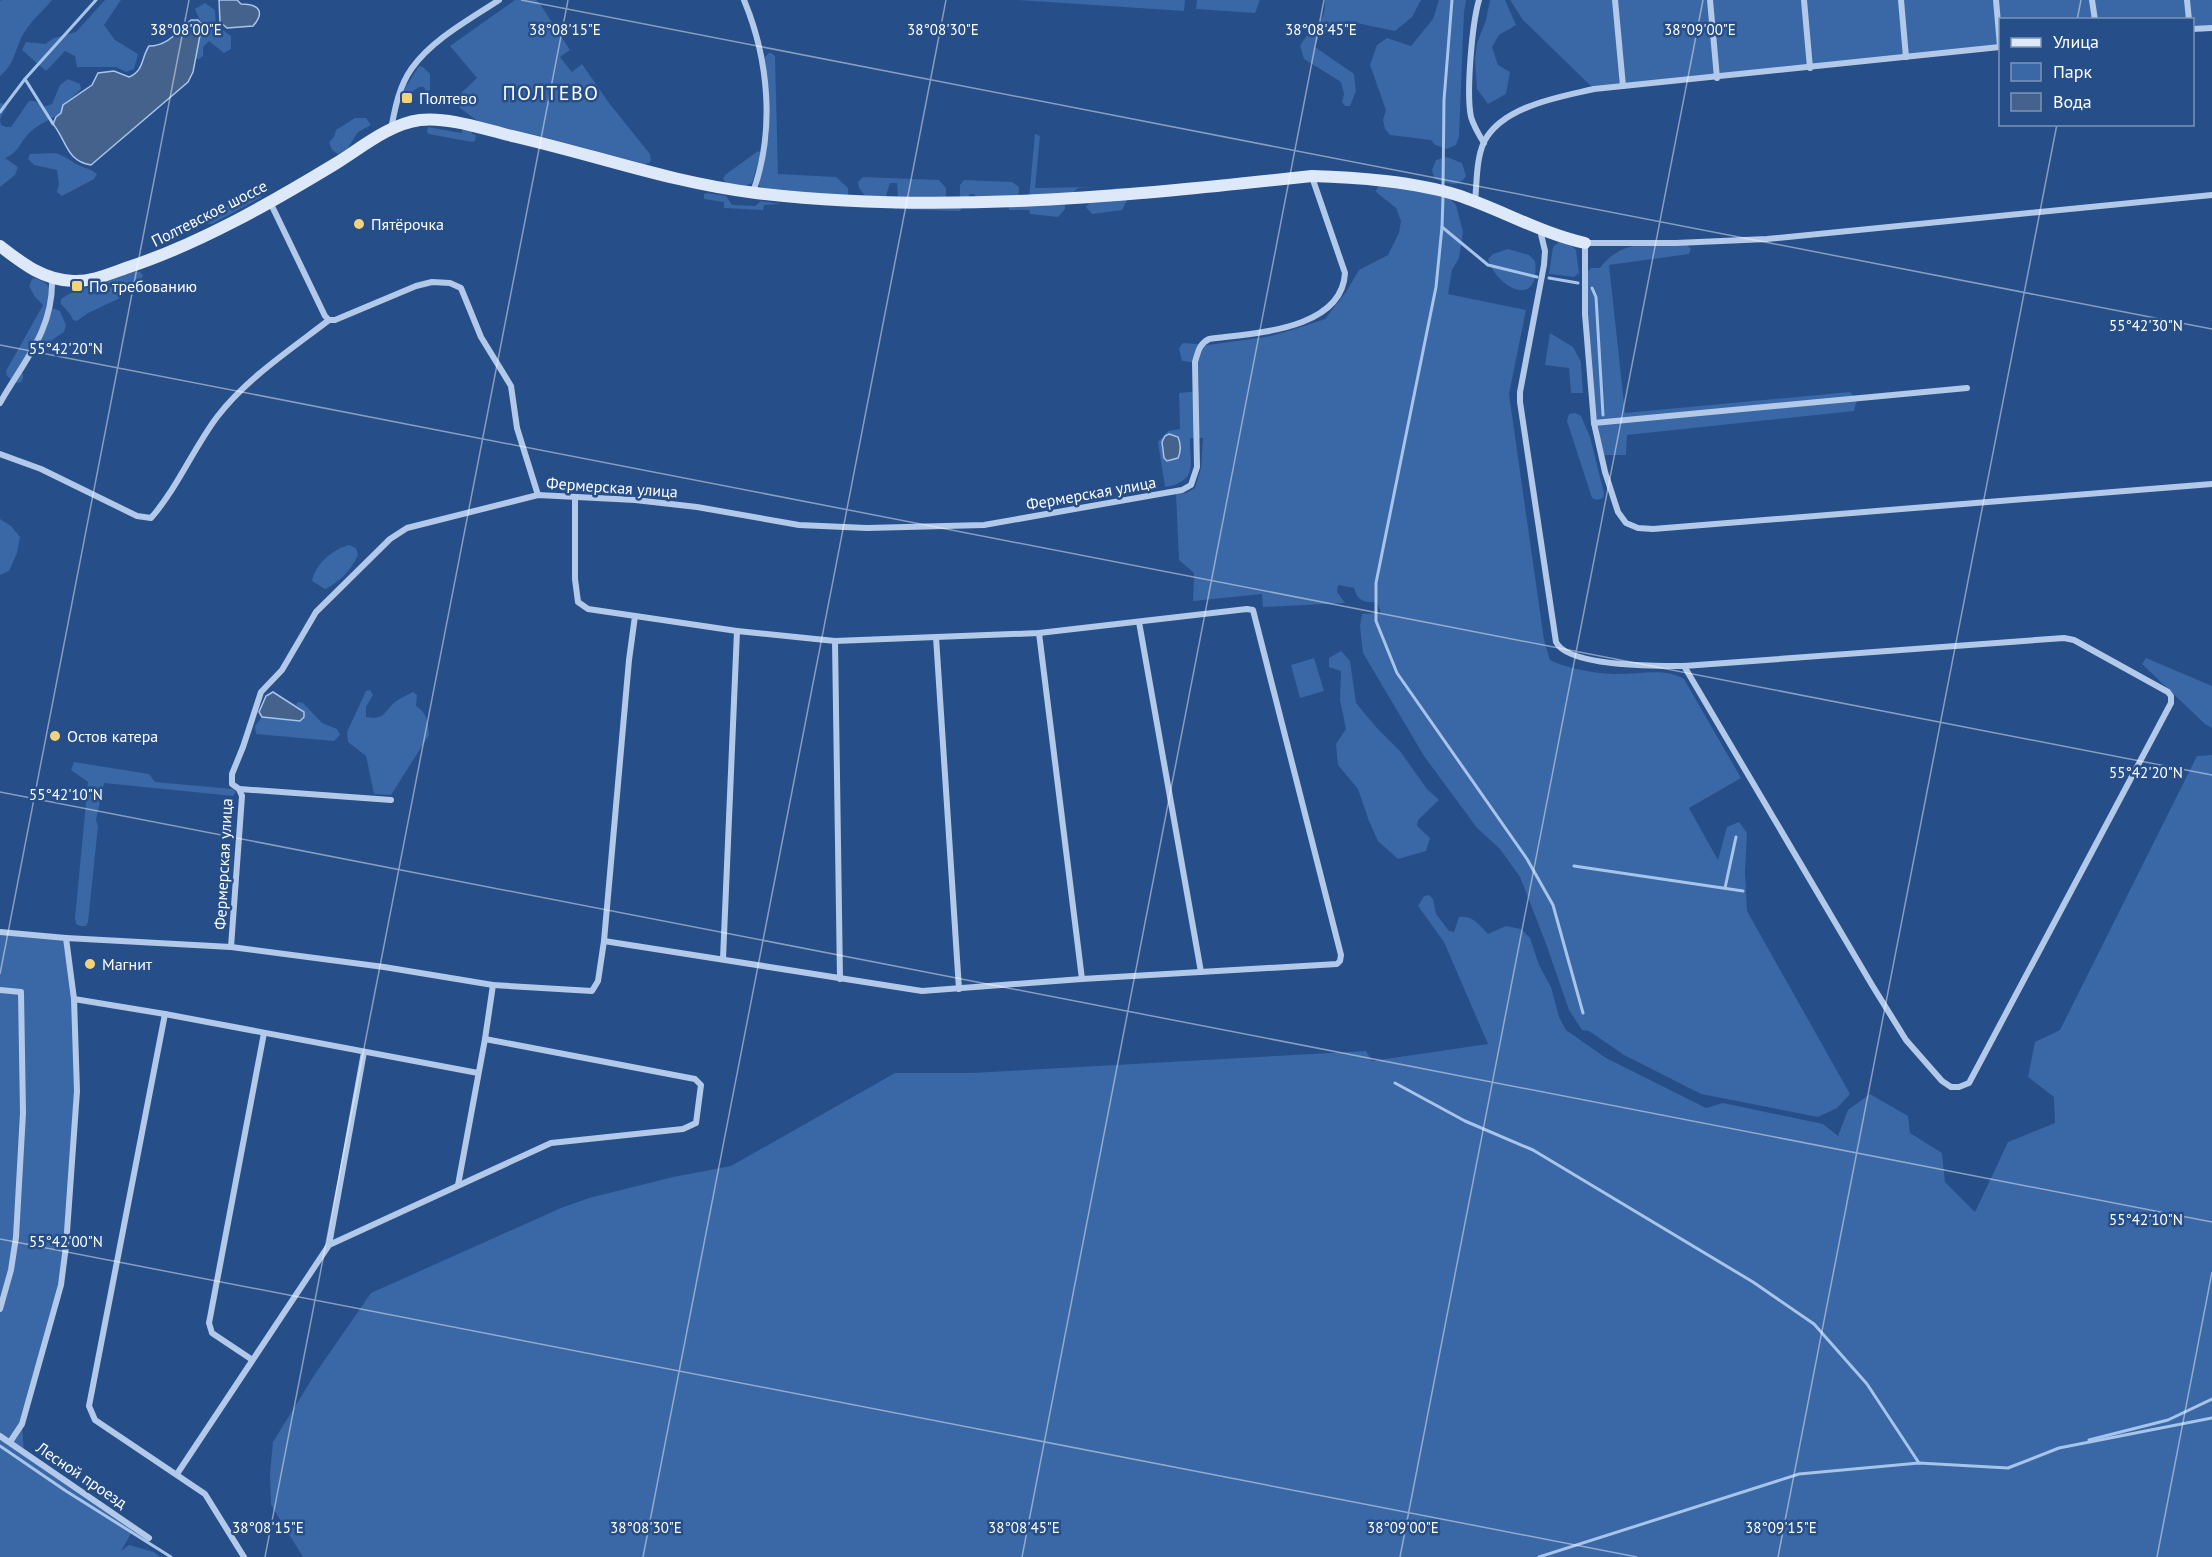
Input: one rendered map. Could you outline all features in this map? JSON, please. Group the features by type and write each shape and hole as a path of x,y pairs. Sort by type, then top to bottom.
{"street":[{"path":"391,130 398,98 412,68 434,44 499,0"},
{"path":"744,0 760,46 767,135 763,163 753,193"},
{"path":"1479,0 1471,51 1469,102 1472,120 1484,143"},
{"path":"1615,0 1623,86"},
{"path":"1710,0 1717,78"},
{"path":"1804,0 1810,68"},
{"path":"1900,0 1906,57"},
{"path":"1996,0 1999,28"},
{"path":"2092,0 2094,18"},
{"path":"2187,0 2189,18"},
{"path":"2194,29 2212,28"},
{"path":"1475,202 1484,143 1495,126 1521,110 1549,99 1594,89 1999,47"},
{"name":"Полтевское шоссе","path":"0,246 30,269 51,278 88,280 160,257 270,201 391,130 409,122 424,120 464,124 655,173 753,193 888,202 1028,200 1147,194 1312,176 1345,177 1402,184 1454,194 1540,230 1585,243"},
{"name":"Фермерская улица","path":"231,947 242,796 239,789 232,784 232,774 261,692 282,669 316,612 390,539 407,528 538,495 697,507 799,525 867,528 984,525 1182,490 1191,485 1197,467 1195,362 1203,342 1209,339 1271,331 1302,323 1328,307 1345,283 1345,273 1312,176"},
{"path":"2212,195 1767,239 1676,243 1585,243 1585,314 1594,423 1605,472 1618,512 1626,523 1638,528 1653,529 2212,484"},
{"path":"270,201 325,316 329,320"},
{"path":"1540,230 1544,239 1544,266 1520,402 1556,642 1559,648 1578,657 1642,667 1684,666 2064,638 2074,640 2168,692 2171,696 2172,703 1969,1083 1965,1086 1951,1087 1942,1081 1906,1040 1684,666"},
{"path":"0,403 35,346 51,304 51,278"},
{"path":"0,454 40,469 137,516 151,518 165,502 217,418 264,369 329,320 335,320 416,286 432,282 450,283 460,288 481,337 511,386 517,428 538,495"},
{"path":"1594,423 1967,388"},
{"path":"575,497 575,579 578,602 588,609 737,631 835,641 1039,633 1253,610 1341,955 1337,964 911,991 604,941"},
{"path":"0,932 231,947 384,967 493,985 592,991 598,981 604,941 635,616"},
{"path":"1139,622 1201,972"},
{"path":"723,959 737,631"},
{"path":"1039,633 1082,979"},
{"path":"936,637 959,989"},
{"path":"835,641 840,979"},
{"path":"239,789 391,800"},
{"path":"10,1442 22,1424 61,1285 67,1234 76,1112 74,999 66,938"},
{"path":"458,1185 493,985"},
{"path":"0,990 21,992 23,1113 16,1237 11,1269 0,1309"},
{"path":"74,999 478,1072"},
{"path":"165,1014 89,1406 95,1420 205,1494 244,1557"},
{"path":"251,1359 212,1333 209,1323 264,1033"},
{"path":"329,1245 551,1143 683,1129 696,1123 701,1084 695,1079 485,1039"},
{"path":"177,1474 251,1359 329,1245 364,1052"},
{"name":"Лесной проезд","path":"0,1436 148,1538"}],"green space":[{"path":"52,0 26,30 9,66 0,76 0,1"},
{"path":"105,0 121,0 104,25 115,40 138,54 134,69 126,72 116,67 77,67 75,56 65,51 46,71 22,50 26,42 45,44 54,38 76,32"},
{"path":"515,0 536,0 540,4 570,50 560,57 572,72 582,64 609,103 650,154 649,163 644,164 479,122 460,108 457,97 477,78 450,46"},
{"path":"1018,0 1185,0 1184,11"},
{"path":"1197,0 1260,0 1255,13 1196,9"},
{"path":"1325,0 1421,0 1412,17 1395,31 1347,21 1319,36 1315,47 1354,74 1356,91 1350,106 1345,106 1342,102 1344,94 1341,82 1304,59 1300,46 1323,16"},
{"path":"1439,0 1466,0 1459,136 1456,145 1447,149 1435,145 1431,140 1390,135 1385,129 1383,120 1386,110 1370,65 1377,45 1387,38 1411,46 1433,19"},
{"path":"1490,0 1505,0 1516,25 1499,35 1492,47 1498,65 1510,72 1506,94 1488,104 1477,89 1475,60 1477,43 1486,20"},
{"path":"1510,0 2212,0 2212,28 2194,29 2194,18 1999,18 1999,47 1594,89 1523,20"},
{"path":"205,3 215,10 216,25 231,36 231,49 224,53 209,41 203,47 203,56 199,59 195,58 202,25 195,9"},
{"path":"770,52 775,56 778,174 836,177 848,188 848,196 762,189 759,185 769,134 765,57"},
{"path":"419,66 430,74 430,90 426,92 424,87 419,87 404,97 407,101 400,104 405,88"},
{"path":"68,79 80,84 81,89 64,105 61,113 32,131 16,151 5,158 18,167 15,175 0,187 0,119 1,125 11,127 29,101 35,101 43,107 52,104 60,85"},
{"path":"0,103 6,104 7,106 0,119"},
{"path":"355,118 366,118 371,125 358,132 348,148 338,154 332,150 329,142 336,130"},
{"path":"428,127 461,133 463,129 472,131 472,134 476,135 475,141 429,134"},
{"path":"1035,134 1040,136 1035,188 1094,187 1078,188 1065,200 1065,209 1058,217 1030,214 1029,210 1009,210 1008,198 977,198 974,194 970,194 960,211 894,209 894,203 898,197 897,183 890,183 882,208 850,207 851,204 866,197 859,188 858,182 863,177 939,180 946,188 946,196 950,201 960,197 960,185 964,180 1012,182 1019,187 1018,200 1029,198"},
{"path":"758,151 761,153 752,183 745,186 726,183 723,179 725,175"},
{"path":"55,153 97,174 94,179 62,196 57,192 59,184 57,170 34,165 28,159 30,154"},
{"path":"1447,157 1462,163 1466,176 1460,183 1452,184 1435,179 1432,170 1436,160"},
{"path":"1380,186 1429,193 1450,199 1456,205 1463,232 1459,258 1452,270 1448,294 1526,310 1509,394 1544,640 1550,660 1589,672 1614,674 1659,672 1684,679 1741,778 1689,808 1718,860 1727,827 1739,822 1747,833 1745,872 1747,911 1850,1094 1837,1108 1818,1117 1701,1094 1624,1055 1589,1031 1582,1030 1569,1010 1520,877 1500,849 1477,828 1424,756 1363,653 1360,626 1362,614 1381,613 1377,602 1362,600 1357,596 1354,588 1338,585 1337,592 1345,603 1263,607 1262,594 1193,601 1194,573 1179,560 1176,494 1186,493 1195,488 1201,468 1203,438 1190,438 1191,464 1187,476 1183,481 1165,487 1158,442 1168,431 1180,429 1179,393 1199,391 1198,363 1182,361 1179,348 1183,343 1208,345 1266,337 1325,319 1346,292 1359,270 1388,255 1399,233 1401,221 1396,208 1376,192"},
{"path":"1115,188 1133,188 1122,210 1092,214 1086,207 1091,200 1110,199"},
{"path":"252,191 261,193 262,197 212,224 205,223 204,220"},
{"path":"704,194 726,196 732,205 755,206 761,201 781,204 764,205 763,210 724,208 724,202 704,199"},
{"path":"1560,241 1571,245 1576,250 1579,273 1574,277 1549,274 1553,247"},
{"path":"1687,245 1691,249 1689,254 1609,265 1625,413 1850,392 1857,400 1854,411 1627,435 1626,455 1604,455 1595,410 1590,364 1588,271 1591,268 1600,268 1618,251 1628,247"},
{"path":"1508,249 1529,255 1535,261 1535,276 1531,286 1525,290 1517,290 1508,286 1493,270 1488,259 1493,254"},
{"path":"140,272 143,275 142,279 118,299 88,313 77,321 73,320 61,304 61,299 69,294"},
{"path":"35,278 47,285 49,297 39,330 20,368 23,378 21,382 16,383 7,376 6,371 43,305 29,286"},
{"path":"52,308 60,311 66,325 64,332 43,346 39,342"},
{"path":"1550,333 1573,347 1581,362 1583,393 1571,393 1569,368 1545,365"},
{"path":"1575,413 1581,416 1590,437 1604,493 1603,498 1597,500 1592,498 1567,421 1569,414"},
{"path":"0,519 11,526 20,537 17,553 9,571 0,575"},
{"path":"349,545 356,548 358,555 352,566 336,583 325,589 312,581 317,569 326,558"},
{"path":"1341,651 1350,661 1356,703 1400,751 1427,789 1439,800 1418,820 1417,826 1430,838 1426,851 1398,859 1378,841 1358,789 1338,765 1336,744 1346,729 1340,700 1341,671 1329,667 1329,658"},
{"path":"1314,658 1324,691 1300,698 1291,665"},
{"path":"2146,658 2212,686 2212,728 2142,664"},
{"path":"370,690 373,695 366,707 366,717 380,716 395,702 413,692 417,695 416,706 423,712 427,722 429,735 391,795 374,794 366,756 348,742 347,732 366,691"},
{"path":"298,702 303,703 322,723 337,729 340,735 334,741 256,734 255,726 262,717 300,721 304,712 296,705"},
{"path":"2212,755 2212,1557 303,1557 271,1505 270,1473 273,1442 315,1374 371,1293 561,1208 589,1198 673,1177 731,1166 895,1073 971,1073 1366,1051 1372,1061 1488,1044 1444,942 1418,906 1424,896 1429,895 1433,899 1436,914 1449,931 1454,932 1459,917 1475,921 1488,934 1506,926 1521,929 1530,938 1566,1030 1606,1058 1706,1108 1723,1103 1823,1124 1838,1136 1848,1110 1870,1094 1908,1116 1910,1133 1942,1153 1945,1182 1975,1212 2008,1142 2055,1123 2054,1097 2028,1077 2035,1042 2060,1030 2197,756"},
{"path":"74,762 149,774 155,782 233,789 236,792 233,796 104,783 96,820 98,826 88,922 86,926 80,926 76,924 75,918 88,782 71,770"},
{"path":"0,932 66,938 77,1091 61,1285 22,1424 24,1453 134,1528 121,1551 129,1545 154,1552 160,1557 0,1557"}],"water":[{"path":"219,0 237,0 241,4 252,5 258,9 259,16 253,26 227,28 220,22"},
{"path":"191,20 198,20 202,25 193,72 188,82 91,165 76,159 53,124 61,113 63,105 92,85 98,73 114,71 129,77 134,74 140,68 149,46 167,41"},
{"path":"1169,434 1178,437 1180,450 1178,458 1167,461 1164,458 1162,442"},
{"path":"273,692 304,712 304,717 300,721 262,717 259,712 266,696"}],"waterway":[{"path":"0,112 25,79 96,0"},
{"path":"1443,187 1444,100 1452,0"},
{"path":"25,79 53,124"},
{"path":"1443,197 1442,227 1488,265 1537,277"},
{"path":"1442,227 1436,287 1376,583 1376,621 1397,673 1527,859 1553,905 1583,1013"},
{"path":"1549,278 1578,283"},
{"path":"1592,288 1596,297 1603,415"},
{"path":"1725,888 1736,837"},
{"path":"1574,866 1743,891"},
{"path":"1395,1083 1465,1121 1533,1150 1753,1282 1814,1324 1867,1384 1919,1463"},
{"path":"2089,1440 2168,1420 2212,1399"},
{"path":"1539,1557 1799,1474 1919,1463 2008,1468 2059,1448 2212,1418"},
{"path":"0,1446 66,1491 171,1557"}],"place":[{"name":"Полтево","path":"407,98"},
{"name":"Пятёрочка","path":"359,224"},
{"name":"По требованию","path":"77,286"},
{"name":"Остов катера","path":"55,736"},
{"name":"Магнит","path":"90,964"}],"district":[{"name":"ПОЛТЕВО","path":"551,93"}]}
